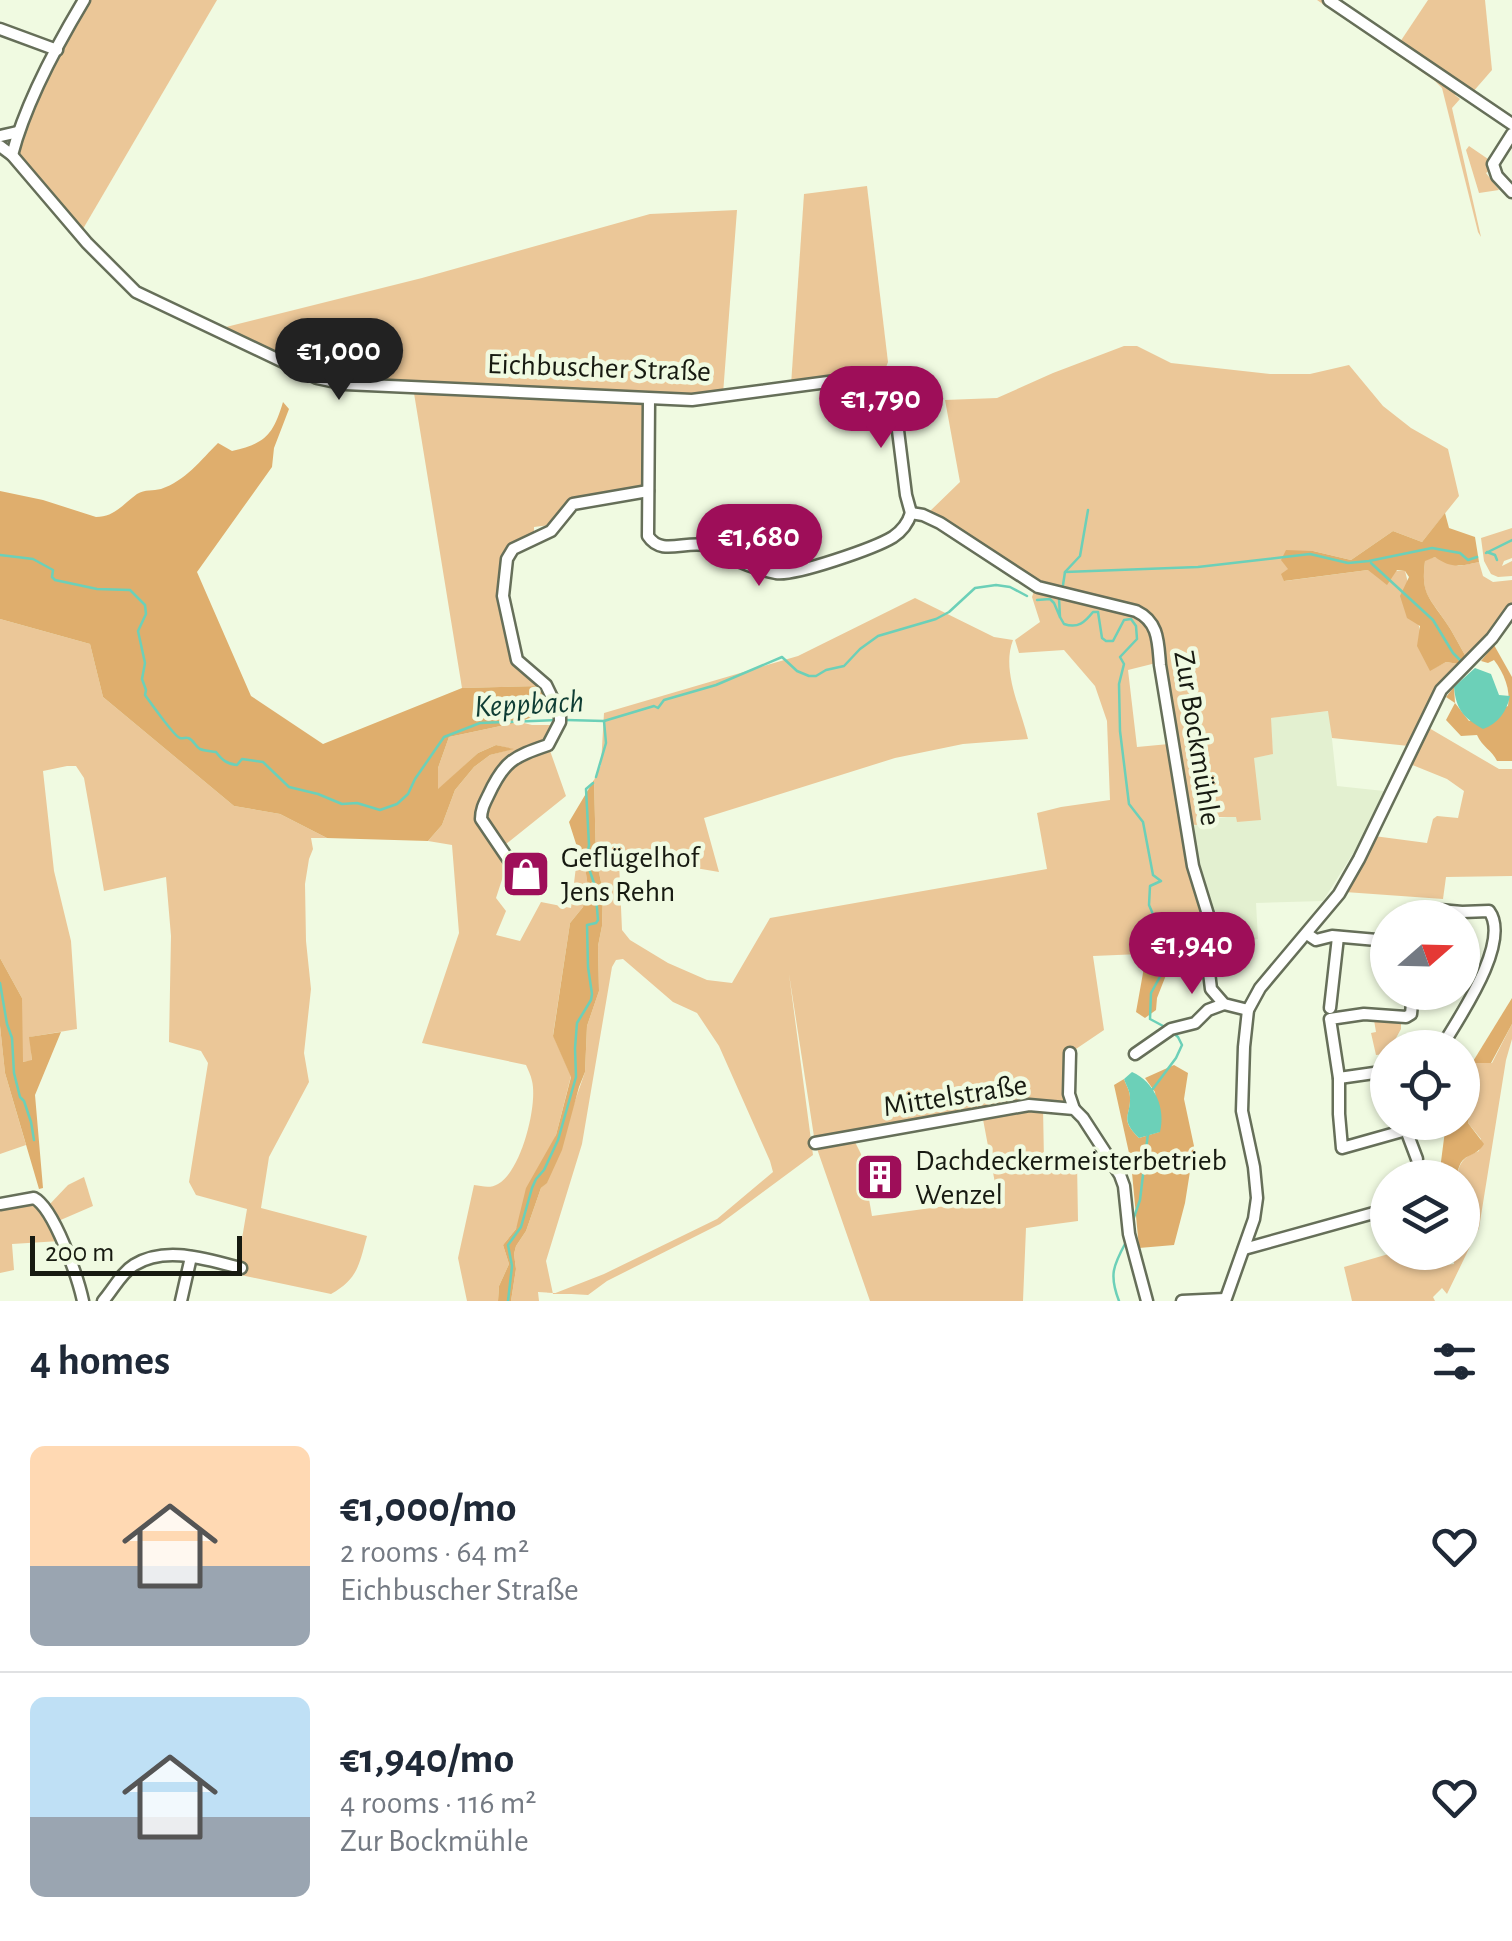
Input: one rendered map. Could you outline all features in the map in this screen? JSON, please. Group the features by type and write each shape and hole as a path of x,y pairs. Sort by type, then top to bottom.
{"street":[{"path":"12,155 18,132 84,0"},
{"path":"1329,0 1512,124"},
{"path":"0,29 57,50"},
{"path":"0,136 18,132"},
{"path":"1512,134 1493,164 1497,176 1512,192"},
{"name":"Eichbuscher Straße","path":"0,146 136,292 317,378 346,384 692,400 888,374 911,513"},
{"path":"649,399 648,536 660,548 698,544 712,547 749,566 781,574 894,537 908,523 911,513"},
{"path":"541,881 525,884 481,819 481,811 506,763 548,745 559,714 546,685 517,660 503,596 507,559 513,549 551,531 573,504 648,491"},
{"name":"Zur Bockmühle","path":"911,513 940,523 1038,587 1136,611 1154,624 1194,866 1212,931 1209,980 1216,997 1224,1004"},
{"path":"1182,1301 1225,1300 1254,1219 1254,1167 1242,1110 1248,1010 1260,988 1339,894 1442,690 1492,638 1512,610"},
{"path":"1480,911 1489,911 1494,917 1493,944 1480,983"},
{"path":"1307,934 1316,940 1370,940"},
{"path":"1330,1008 1338,937"},
{"path":"1134,1054 1169,1030 1195,1024 1208,1010 1224,1004 1248,1010"},
{"path":"1370,1139 1342,1148 1338,1114 1340,1078 1330,1019 1364,1014 1406,1017 1411,1010"},
{"path":"1070,1053 1069,1094 1074,1109 1120,1175 1130,1234 1148,1301"},
{"path":"1340,1078 1370,1073"},
{"name":"Mittelstraße","path":"814,1144 1029,1105 1074,1109"},
{"path":"1411,1140 1416,1159"},
{"path":"0,1204 34,1198 45,1205 68,1254 83,1301"},
{"path":"1244,1249 1370,1213"},
{"path":"103,1301 135,1264 170,1254 241,1268"},
{"path":"181,1301 191,1257"}],"shaded area":[{"path":"84,0 217,0 80,234 17,156 16,144"},
{"path":"1317,0 1324,0 1447,83 1446,87 1459,91 1455,95 1460,99 1452,108 1481,237 1442,88"},
{"path":"1428,0 1485,0 1492,70 1472,93 1400,42"},
{"path":"1469,146 1488,159 1486,173 1499,190 1479,193 1466,150"},
{"path":"867,186 888,362 885,370 791,385 804,194"},
{"path":"737,210 723,394 653,397 648,491 573,504 550,525 534,527 534,540 513,549 503,596 512,643 540,686 462,688 413,387 345,384 248,346 226,327 422,278 650,214"},
{"path":"1124,346 1137,346 1171,363 1270,374 1310,374 1349,365 1383,406 1448,449 1459,496 1422,542 1393,531 1351,560 1313,551 1288,569 1285,581 1368,570 1405,571 1430,670 1446,662 1459,664 1439,687 1409,746 1332,738 1328,711 1271,718 1273,754 1254,758 1261,820 1237,822 1236,817 1218,817 1218,823 1195,825 1190,823 1162,673 1162,635 1151,617 1156,663 1128,670 1137,747 1169,744 1208,933 1199,933 1195,979 1168,970 1164,934 1145,962 1141,954 1093,956 1104,1030 1070,1053 1074,1109 1043,1107 1044,1161 1077,1161 1078,1221 1026,1228 1023,1301 870,1301 815,1143 789,974 813,1155 720,1224 607,1281 588,1295 555,1293 604,1274 717,1219 773,1172 719,1046 697,1013 673,1002 623,959 616,960 612,967 582,1144 546,1261 553,1293 538,1292 539,1301 511,1301 516,1246 547,1182 585,1072 587,1026 599,991 603,891 596,859 594,780 601,765 604,713 798,656 915,598 994,637 1013,640 1009,664 1028,739 963,744 895,758 704,818 719,872 672,864 619,862 622,930 630,940 668,963 707,980 732,983 770,918 1047,869 1037,813 1110,800 1107,721 1095,686 1064,650 1019,653 1015,640 1040,622 1032,597 1037,582 928,513 960,482 945,400 997,398","holes":["982,1114 998,1199 872,1216 861,1154 853,1138"]},
{"path":"283,402 289,409 274,448 272,467 197,572 251,696 323,744 462,688 540,686 557,706 520,722 449,737 438,768 438,789 478,753 496,745 514,749 490,755 474,767 455,790 442,825 428,841 327,838 280,814 234,806 103,697 90,644 0,619 0,491 96,517 109,515 140,492 178,481 218,443 232,451 260,441 276,422"},
{"path":"1445,513 1449,528 1475,537 1479,562 1456,566 1435,557 1425,561 1427,594 1466,657 1459,664 1446,662 1430,671 1417,646 1420,626 1407,618 1400,596 1409,577 1405,571 1397,570 1387,585 1368,570 1284,581 1281,574 1288,569 1281,560 1286,550 1313,551 1351,560 1393,531 1422,542"},
{"path":"1512,528 1512,558 1502,566 1512,561 1512,576 1498,577 1491,574 1484,561 1481,538"},
{"path":"1435,557 1459,566 1479,562 1483,576 1493,582 1512,580 1512,603 1491,633 1466,657 1425,588 1425,560"},
{"path":"0,619 90,644 103,697 234,806 280,814 327,838 311,838 313,849 305,884 311,989 304,1053 309,1082 269,1157 261,1208 367,1236 352,1277 331,1294 236,1274 247,1209 196,1195 189,1182 208,1063 201,1051 169,1042 171,936 166,877 104,891 84,778 76,766 43,771 54,871 71,941 77,1029 30,1037 32,1061 22,1062 22,998 0,958"},
{"path":"1494,645 1512,677 1512,761 1497,761 1477,735 1461,736 1446,720 1455,703 1469,721 1508,706 1508,688 1501,670 1494,660 1481,661"},
{"path":"1454,687 1455,703 1446,697"},
{"path":"1329,711 1337,786 1384,791 1357,847 1323,901 1256,903 1258,939 1214,944 1190,823 1218,822 1218,818 1237,816 1237,821 1254,757 1273,754 1270,718"},
{"path":"520,722 559,725 548,745 566,796 501,848 508,861 496,898 506,911 496,935 520,941 541,902 571,908 578,850 583,853 588,887 583,907 570,923 553,1035 571,1076 556,1135 516,1229 503,1245 509,1264 499,1286 498,1301 467,1301 458,1258 474,1185 495,1186 514,1166 526,1137 532,1079 526,1065 422,1043 459,933 452,845 428,841 442,825 455,790 474,767 490,755 512,749 496,745 478,753 438,790 438,768 449,737"},
{"path":"1429,728 1499,769 1512,769 1512,876 1446,877 1443,899 1345,892 1374,836 1427,843 1433,819 1458,818 1464,791 1447,779 1410,764"},
{"path":"594,780 602,926 598,946 599,991 587,1026 585,1072 562,1150 516,1246 511,1301 498,1301 499,1286 509,1264 503,1245 516,1229 526,1188 556,1135 571,1077 553,1036 570,923 583,907 588,887 583,854 569,822"},
{"path":"1164,934 1168,970 1156,1010 1145,1018 1136,1012 1145,962 1150,959 1153,936"},
{"path":"0,958 22,998 23,1062 32,1060 29,1037 61,1032 35,1095 43,1188 39,1189 5,1073"},
{"path":"1512,998 1512,1024 1491,1063 1480,1063 1480,1050"},
{"path":"1374,1020 1401,1022 1400,1030 1376,1030"},
{"path":"1512,1024 1480,1222 1480,1160 1464,1160 1479,1151 1480,1063 1492,1063"},
{"path":"0,1026 5,1073 26,1145 0,1154"},
{"path":"1174,1065 1188,1073 1184,1099 1194,1146 1185,1203 1174,1245 1139,1248 1131,1162 1114,1085 1124,1079 1130,1095 1128,1122 1139,1138 1159,1132 1155,1092 1145,1078"},
{"path":"1480,1139 1484,1144 1463,1160 1441,1160 1444,1140"},
{"path":"84,1177 93,1206 56,1222 49,1205 68,1185"},
{"path":"37,1201 60,1241 12,1244 14,1270 0,1273 0,1208"},
{"path":"1370,1259 1370,1270 1459,1270 1447,1294 1442,1288 1433,1297 1435,1301 1352,1301 1344,1267"}],"water":[{"path":"1475,668 1491,674 1499,695 1510,696 1501,716 1483,729 1462,712 1455,695 1454,687"},
{"path":"1132,1072 1153,1089 1161,1114 1160,1132 1139,1138 1128,1121 1130,1095 1124,1079"}],"waterway":[{"path":"1065,572 1080,556 1088,510"},
{"name":"Keppbach","path":"1486,553 1512,540"},
{"name":"Keppbach","path":"1063,585 1065,572 1198,567 1310,554 1348,563 1432,548 1460,553 1468,560 1477,557"},
{"path":"1487,552 1497,560"},
{"name":"Keppbach","path":"0,555 33,559 53,570 55,580 97,589 130,590 145,605 146,614 138,631 145,663 145,695 177,736 190,739 200,749 216,752 230,764 237,765 242,759 263,762 289,787 342,804 357,803 380,810 397,804 408,794 444,737 480,723 558,720"},
{"path":"1371,563 1433,620 1461,661"},
{"name":"Keppbach","path":"566,720 604,721 658,708 664,700 716,685 782,657 797,671 816,676 844,666 878,636 949,612 975,588 1010,587 1027,596"},
{"name":"Keppbach","path":"1037,600 1050,599 1060,617 1059,598"},
{"path":"1060,617 1064,624 1073,626 1098,612 1102,638 1106,641 1113,641 1124,620 1131,619 1136,626 1137,639 1120,657 1124,664 1119,684 1120,731 1129,804 1143,822 1153,875 1161,881 1150,886 1149,905 1162,935 1167,964 1151,993 1150,1019 1165,1027"},
{"path":"596,777 606,743 604,721"},
{"path":"508,1301 512,1266 508,1245 521,1227 532,1188 558,1140 576,1077 577,1023 592,994 587,925 598,920 595,886 586,860 586,789 593,783"},
{"path":"0,983 12,1038 14,1073 34,1140"},
{"path":"1152,1090 1182,1045 1171,1031"},
{"path":"1132,1223 1140,1200 1148,1133"},
{"path":"1119,1301 1114,1271 1126,1242"}],"place":[{"name":"Geflügelhof Jens Rehn","path":"526,874"},
{"name":"Dachdeckermeisterbetrieb Wenzel","path":"880,1177"}]}
